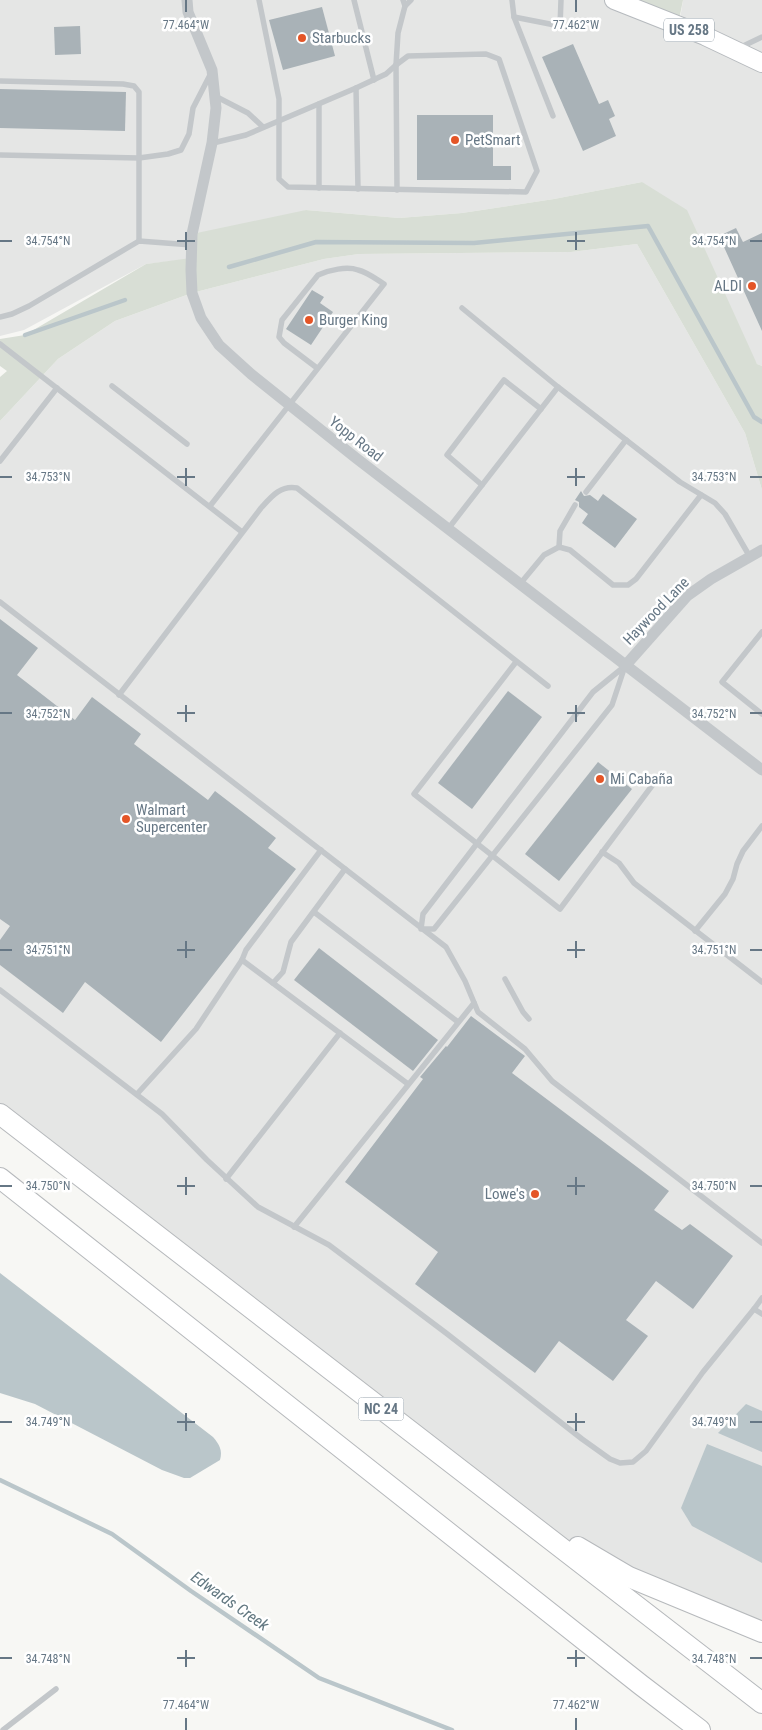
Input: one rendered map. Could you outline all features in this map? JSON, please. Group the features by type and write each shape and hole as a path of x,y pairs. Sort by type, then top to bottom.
{"highway":[{"name":"NC 24","path":"0,1114 762,1703"},
{"path":"0,1178 700,1730"},
{"path":"505,1505 629,1577 762,1632"},
{"path":"641,1685 690,1730"}],"main road":[{"name":"US 258","path":"614,0 705,36 762,63"}],"street":[{"name":"Yopp Road","path":"187,0 188,12 212,70 216,108 212,143 192,234 192,293 201,318 219,345 251,374 448,529 762,770"},
{"name":"Haywood Lane","path":"625,666 687,596 711,579 762,550"}],"lane":[{"path":"212,143 246,135 263,127 278,121 319,104 356,88 386,74 408,56 486,54 499,59 537,171 526,192 288,187 279,179 278,121 280,99 259,0"},
{"path":"354,0 374,80"},
{"path":"397,190 396,65 398,33 404,3 411,0"},
{"path":"512,0 514,17 553,116"},
{"path":"514,17 560,26 561,0"},
{"path":"734,50 762,37"},
{"path":"0,155 139,158 181,150 189,134 193,108 212,70"},
{"path":"0,82 123,84 134,86 139,92 140,242"},
{"path":"356,88 358,189"},
{"path":"215,96 248,113 263,127"},
{"path":"319,104 319,188"},
{"path":"0,317 29,306 140,242 192,245"},
{"path":"210,506 384,284 359,270 346,268 323,272 318,275 282,320 280,337 284,343 317,368"},
{"path":"462,308 680,482 701,496 715,502 725,514 750,557"},
{"path":"0,344 242,532"},
{"path":"482,485 447,455 504,380 541,409"},
{"path":"112,386 187,444"},
{"path":"448,529 558,386"},
{"path":"0,461 57,388"},
{"path":"586,492 626,440"},
{"path":"119,695 260,508 282,488 297,488 548,686"},
{"path":"559,546 570,550 613,585 628,585 636,579 701,496"},
{"path":"559,546 560,531 576,505"},
{"path":"520,584 544,555 559,546"},
{"path":"0,602 446,947 465,981 478,1012 535,1058 552,1081 762,1243"},
{"path":"762,632 722,682 762,714"},
{"path":"516,662 414,794 492,856 560,909 660,775"},
{"path":"421,929 423,914 593,692 625,666"},
{"path":"421,929 434,929 612,705 625,666"},
{"path":"695,931 725,894 733,879 743,851 762,826"},
{"path":"137,1094 196,1029 242,960 246,950 321,850"},
{"path":"602,852 619,863 634,883 762,982"},
{"path":"273,983 283,972 291,942 345,869"},
{"path":"314,912 458,1022"},
{"path":"242,960 408,1084"},
{"path":"505,979 523,1012 529,1019"},
{"path":"0,990 162,1114 226,1179 258,1207 329,1245 610,1459 620,1463 633,1462 646,1451 703,1372 762,1298"},
{"path":"294,1227 474,1003"},
{"path":"226,1179 340,1033"},
{"path":"754,1309 762,1314"},
{"path":"3,1730 56,1689"}],"shaded area":[{"path":"0,0 614,0 679,25 683,0 762,0 762,366 757,364 642,182 554,199 462,213 399,218 306,210 191,259 146,264 24,330 0,336"},
{"path":"614,0 683,0 678,25"},
{"path":"642,182 687,210 757,364 762,366 762,490 745,433 637,244 571,252 359,254 324,259 192,293 115,321 58,359 0,421 0,377 7,371 0,366 0,339 25,335 146,264 191,258 192,234 306,210 399,218 462,213 554,199"},
{"path":"637,244 745,433 762,490 762,1632 629,1577 505,1505 0,1114 0,421 58,359 115,321 192,293 324,259 359,254 571,252"},
{"path":"0,1273 213,1437 220,1447 220,1460 190,1478 184,1478 162,1470 35,1404 0,1393"},
{"path":"746,1404 762,1411 762,1452 718,1433"},
{"path":"707,1444 762,1466 762,1563 692,1526 681,1508"}],"building":[{"name":"Starbucks","path":"322,7 335,56 283,70 269,20"},
{"path":"80,26 81,54 55,55 54,27"},
{"path":"573,44 599,104 608,100 615,116 609,119 616,136 583,151 542,57"},
{"path":"0,89 126,92 125,131 0,128"},
{"name":"PetSmart","path":"417,115 493,115 493,166 511,166 511,180 417,180"},
{"name":"ALDI","path":"736,228 743,242 762,233 762,331 719,236"},
{"name":"Burger King","path":"312,290 324,297 320,303 333,312 311,345 286,329"},
{"path":"581,491 584,496 590,495 598,501 603,494 637,519 615,548 582,523 588,514 579,507 579,502 575,500"},
{"name":"Walmart Supercenter","path":"0,619 38,648 17,675 75,720 92,697 141,734 134,744 208,800 215,791 276,838 268,848 296,869 161,1042 85,982 63,1013 0,965 0,940 10,926 0,919"},
{"path":"508,691 542,717 472,809 438,783"},
{"path":"598,762 632,789 559,881 525,854"},
{"path":"319,948 438,1040 413,1071 294,980"},
{"path":"471,1016 525,1056 512,1073 669,1191 654,1210 682,1230 690,1224 733,1256 693,1309 656,1281 626,1320 648,1336 613,1381 559,1341 535,1373 415,1284 438,1252 345,1182 423,1079 420,1077"}],"waterway":[{"path":"229,267 316,242 474,243 648,226 754,417 762,422"},
{"path":"25,335 125,300"},
{"name":"Edwards Creek","path":"0,1480 112,1534 191,1591 319,1678 452,1730"}],"place":[{"name":"Starbucks","path":"302,38"},
{"name":"PetSmart","path":"455,140"},
{"name":"ALDI","path":"752,286"},
{"name":"Burger King","path":"309,320"},
{"name":"Mi Cabaña","path":"600,779"},
{"name":"Walmart Supercenter","path":"126,819"},
{"name":"Lowe's","path":"535,1194"}]}
